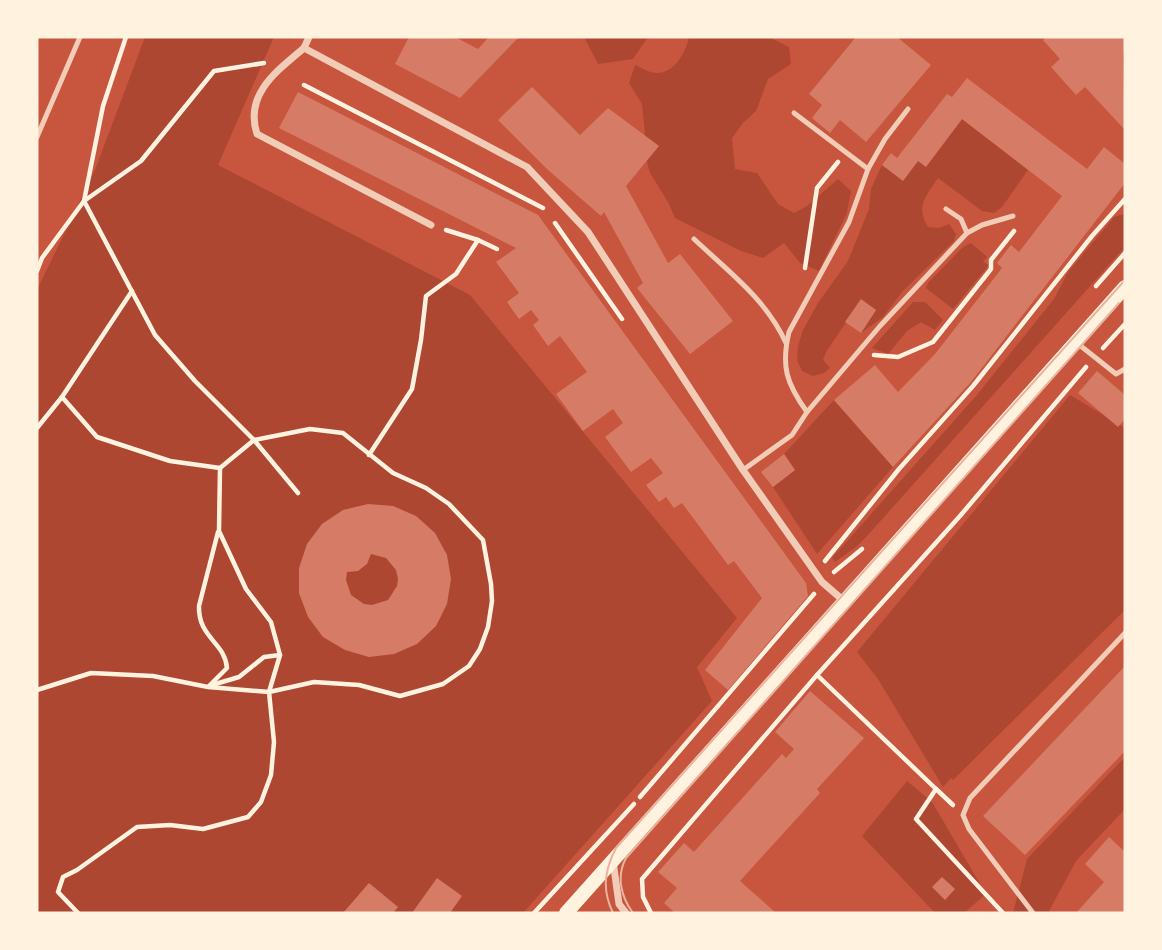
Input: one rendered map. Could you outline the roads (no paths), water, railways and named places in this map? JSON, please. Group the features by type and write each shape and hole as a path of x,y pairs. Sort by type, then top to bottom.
{"main road":[{"path":"566,913 1125,287"}],"street":[{"path":"309,37 304,48 268,78 254,108 253,122 257,134 430,225"},
{"path":"304,48 527,167 588,232 743,470 822,582 845,602"},
{"path":"613,861 619,904 626,913"}],"lane":[{"path":"37,137 80,37"},
{"path":"807,412 785,374 789,332 849,222 868,169 885,139 908,109"},
{"path":"793,113 868,169"},
{"path":"946,209 961,219 967,233"},
{"path":"743,470 792,435 807,412 880,326 967,233 982,225 1013,216"},
{"path":"694,239 762,303 776,321 786,345"},
{"path":"1075,342 1116,373 1125,369"},
{"path":"1033,913 969,829 963,815 970,798 1125,633"}],"tram line":[{"path":"613,913 607,896 606,880 616,848 1125,280"},
{"path":"633,913 621,886 621,872 626,858 1119,303"}]}
